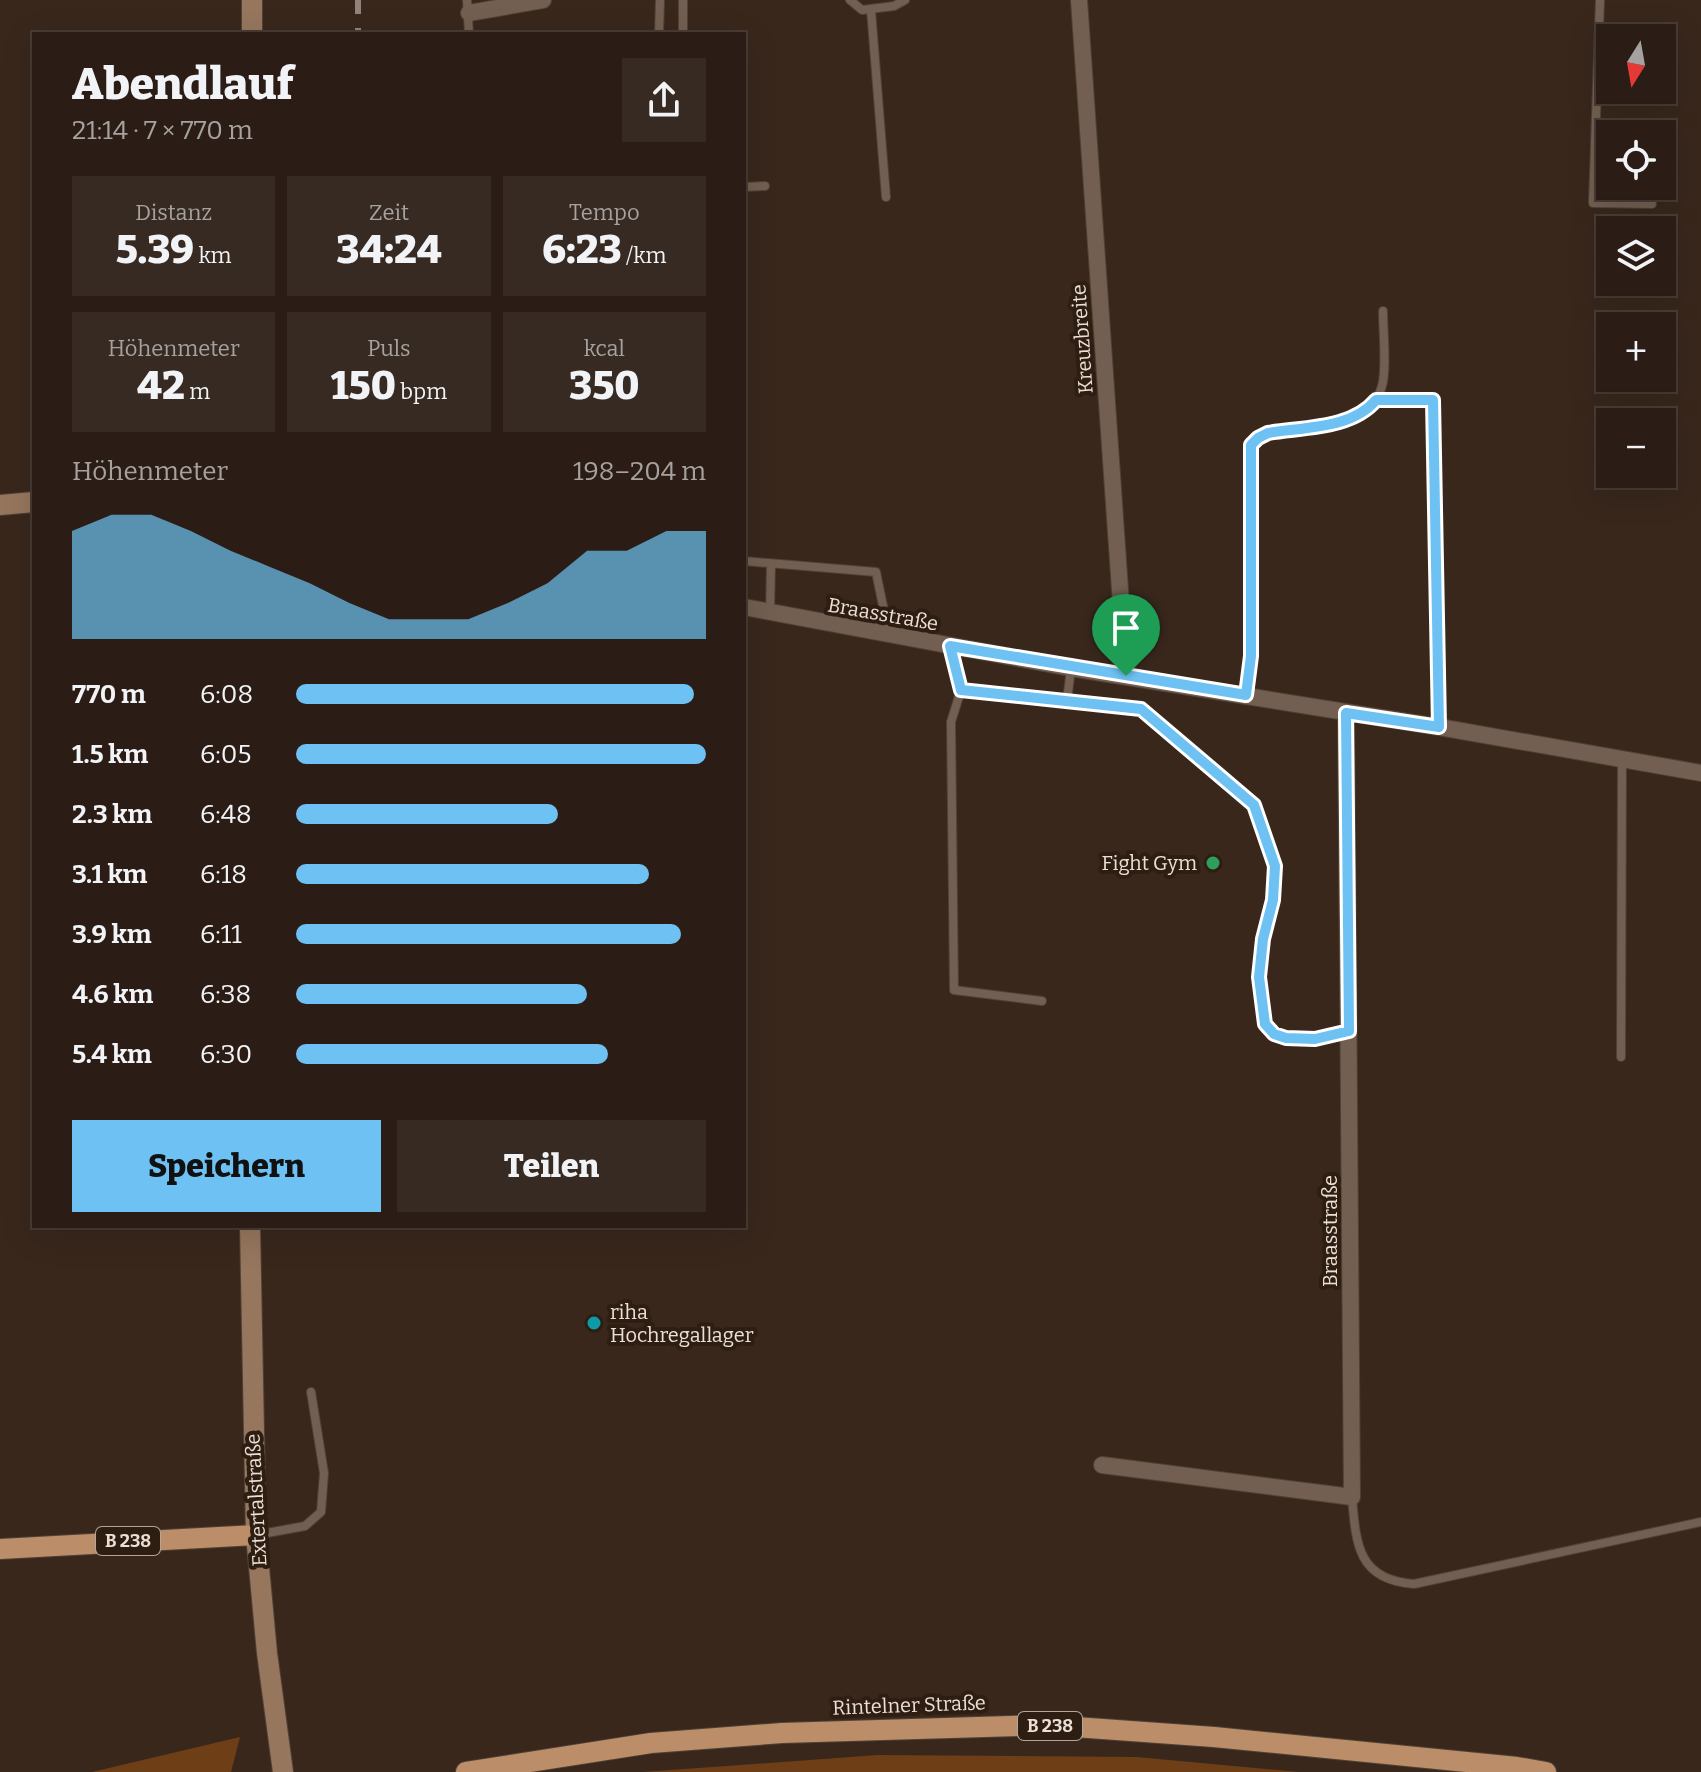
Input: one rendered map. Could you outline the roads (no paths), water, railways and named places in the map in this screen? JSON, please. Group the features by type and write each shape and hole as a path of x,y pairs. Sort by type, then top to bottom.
{"main road":[{"path":"252,0 252,32"},
{"path":"0,505 32,502"},
{"name":"Extertalstraße","path":"250,1228 256,1535 283,1772"},
{"name":"B 238","path":"0,1549 256,1535"},
{"name":"Rintelner Straße","path":"466,1772 651,1743 782,1733 1047,1725 1229,1738 1546,1772"}],"street":[{"path":"468,6 543,0"},
{"name":"Kreuzbreite","path":"1079,0 1126,676"},
{"name":"Braasstraße","path":"746,608 1071,668 1622,757 1701,773"},
{"name":"Braasstraße","path":"1346,713 1352,1497"},
{"path":"1102,1465 1352,1497"}],"lane":[{"path":"659,32 660,0"},
{"path":"683,0 683,32"},
{"path":"850,0 862,10 894,6 905,0"},
{"path":"1600,0 1593,203 1652,204"},
{"path":"468,6 469,32"},
{"path":"871,10 886,197"},
{"path":"746,187 765,186"},
{"path":"1246,695 1251,656 1251,445 1268,433 1352,420 1366,412 1376,400 1382,385 1383,311"},
{"path":"1376,400 1433,400 1439,727"},
{"path":"746,561 876,572 889,636"},
{"path":"770,614 771,564"},
{"path":"950,646 961,690 951,722 954,990 1042,1001"},
{"path":"1067,701 1071,668"},
{"path":"961,690 1141,709 1254,805 1275,866 1273,900 1263,939 1259,977 1265,1024 1274,1034 1286,1038 1315,1039 1349,1031"},
{"path":"1621,1057 1622,757"},
{"path":"256,1535 305,1526 321,1512 324,1473 311,1392"},
{"path":"1352,1497 1355,1533 1365,1563 1381,1577 1414,1584 1701,1522"}],"railway":[{"path":"358,0 358,32"}],"place":[{"name":"Fight Gym","path":"1213,863"},
{"name":"riha Hochregallager","path":"594,1323"}]}
